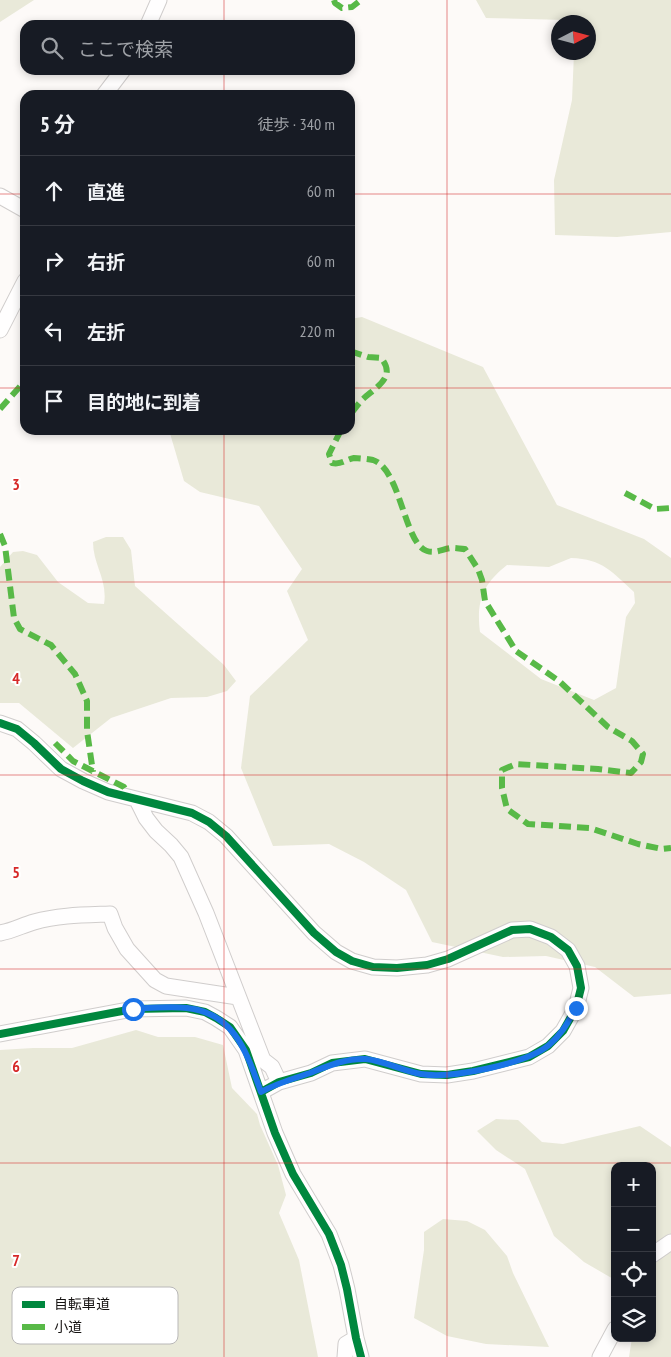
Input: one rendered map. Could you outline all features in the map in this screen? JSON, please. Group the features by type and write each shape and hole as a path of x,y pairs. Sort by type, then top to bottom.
{"street":[{"path":"150,20 159,0"},
{"path":"108,90 119,75"},
{"path":"0,196 20,207"},
{"path":"0,330 20,290"},
{"path":"0,723 17,729 61,769 108,792 192,813 209,822 226,836 314,933 336,952 352,961 397,968 427,965 448,959 512,930 530,930 551,938 568,950 576,966 581,988 576,1008 563,1031 548,1046 529,1057 473,1071 447,1075 421,1074 365,1059 332,1063 311,1073 279,1082 261,1092"},
{"path":"137,800 146,818 156,831 181,857 206,913 263,1060 272,1066 279,1082"},
{"path":"0,934 16,930 33,922 65,916 110,914 115,928 127,949 155,980 166,986 238,997"},
{"path":"0,1034 133,1009 194,1009 205,1012 230,1027 246,1050 293,1174 329,1234 341,1265 361,1357"},
{"path":"655,1252 671,1242"},
{"path":"600,1357 611,1336"},
{"path":"345,1357 346,1344 356,1338"}],"green space":[{"path":"0,0 34,0 0,22"},
{"path":"476,0 671,0 671,232 617,237 555,235 554,180 572,100 574,60 596,60 596,15 551,15 551,20 486,18"},
{"path":"362,317 483,367 557,505 644,539 671,558 671,994 634,997 595,967 546,956 503,957 432,942 406,890 364,862 329,844 273,846 241,768 250,696 308,640 287,591 302,569 259,506 200,492 184,481 170,435 355,435 355,318","holes":["571,558 591,561 613,573 634,592 635,603 626,617 616,688 594,700 541,679 480,632 479,621 480,602 483,594 492,579 507,565 549,567"]},
{"path":"106,537 123,537 131,550 135,586 224,665 236,681 227,691 207,697 171,698 111,718 73,748 19,703 0,703 0,567 13,552 23,551 37,555 58,582 88,603 104,604 104,587 95,558 93,542"},
{"path":"136,1030 158,1037 195,1037 223,1045 232,1088 257,1114 278,1165 286,1195 279,1213 299,1260 318,1357 0,1357 0,1050 72,1048"},
{"path":"496,1119 518,1120 542,1142 563,1144 640,1126 671,1147 671,1357 629,1357 631,1342 656,1342 656,1162 611,1162 611,1278 584,1262 554,1236 525,1169 496,1150 477,1131"},
{"path":"443,1219 467,1221 485,1230 507,1256 513,1273 549,1347 486,1344 447,1336 414,1318 424,1250 424,1232"}],"marked path":[{"path":"334,0 342,8 352,7 361,0"},
{"path":"355,353 368,357 381,358 387,371 379,386 363,399 355,409"},
{"path":"0,409 20,387"},
{"path":"338,435 329,454 332,463 358,458 373,460 382,466 390,477 407,522 419,545 431,552 450,548 465,549 478,569 482,580 485,601 516,651 559,681 608,727 632,741 643,754 641,762 631,773 516,764 502,770 502,788 507,809 528,824 590,828 638,844 662,849 671,848"},
{"path":"625,493 655,509 671,508"},
{"path":"0,534 5,546 14,618 20,629 51,645 75,674 87,701 87,731 93,772"},
{"path":"55,743 73,761 124,787 130,797"}],"cycle path":[{"path":"0,723 17,729 61,769 83,781 108,792 192,813 209,822 226,836 314,933 336,952 352,961 373,967 397,968 427,965 448,959 512,930 530,929 551,937 568,950 577,966 581,988 576,1008 563,1031 548,1046 529,1057 473,1071 447,1075 421,1074 365,1059 332,1063 311,1073 279,1082 261,1092"},
{"path":"0,1034 133,1009 186,1008 205,1012 230,1027 246,1050 275,1133 293,1174 329,1234 341,1265 361,1357"}],"route":[{"path":"133,1009 186,1008 205,1012 230,1027 246,1050 261,1092 279,1082 311,1073 332,1063 365,1059 421,1074 447,1075 473,1071 529,1057 548,1046 563,1031 576,1008"}]}
